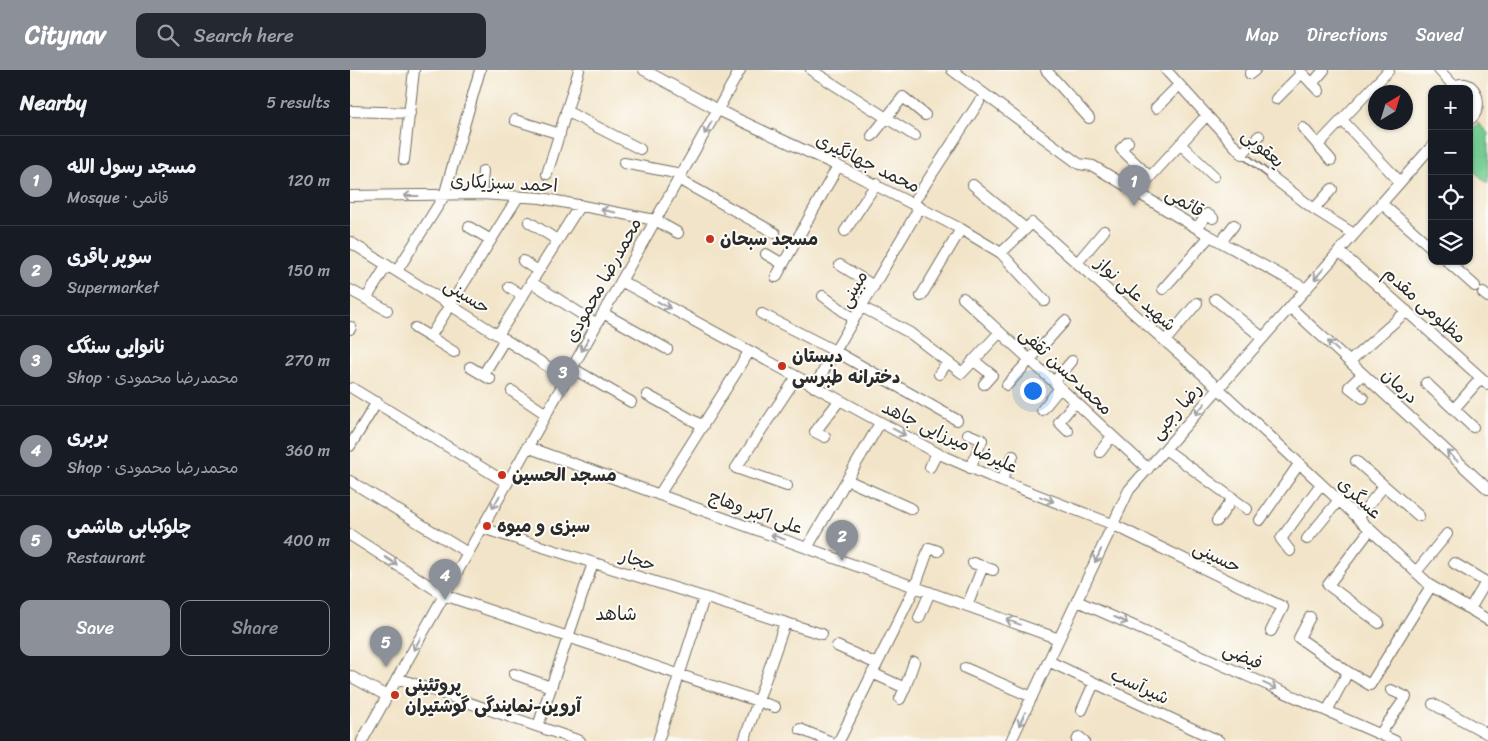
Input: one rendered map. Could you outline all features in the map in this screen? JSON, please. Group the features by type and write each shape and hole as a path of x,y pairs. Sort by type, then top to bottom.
{"street":[{"path":"404,160 414,70"},
{"path":"397,271 444,196 480,70"},
{"path":"548,174 578,70"},
{"name":"محمد جهانگیری","path":"644,70 718,110 876,184 961,229 1001,253 1045,301"},
{"name":"محمدرضا محمودی","path":"362,741 740,70"},
{"path":"811,70 915,136"},
{"name":"قائمی","path":"952,70 1079,164 1093,166 1210,236 1306,288"},
{"path":"1046,70 1089,118"},
{"name":"یعقوبی","path":"1166,70 1242,154"},
{"path":"1276,99 1301,72 1315,87 1324,70"},
{"path":"1318,145 1389,70"},
{"path":"1440,70 1450,85"},
{"path":"1455,85 1472,78 1478,84 1487,95 1484,117"},
{"path":"1156,108 1179,85"},
{"path":"872,136 903,97 926,115"},
{"name":"مبینی","path":"814,388 874,286 916,205 979,102"},
{"path":"350,111 410,113"},
{"path":"566,111 640,149"},
{"path":"1137,191 1206,115"},
{"path":"514,120 560,134"},
{"path":"1342,120 1400,182"},
{"path":"1303,128 1331,160"},
{"path":"1242,154 1259,136"},
{"path":"1128,142 1121,149 1150,177"},
{"path":"1180,144 1214,176"},
{"name":"رضا رجبی","path":"1011,741 1129,490 1428,150"},
{"path":"624,163 680,176 775,233"},
{"path":"776,277 838,166"},
{"path":"481,194 484,171"},
{"name":"یعقوبی","path":"1272,177 1314,209 1354,234"},
{"path":"846,231 876,184"},
{"name":"شهید علی نواز","path":"973,185 1077,263 1218,388"},
{"path":"1314,209 1332,189"},
{"name":"احمد سبزیکاری","path":"350,196 481,194 518,197 580,205 655,220 678,233"},
{"path":"430,338 518,197"},
{"path":"1381,203 1428,244"},
{"path":"470,367 487,377 502,337 523,296 580,205"},
{"path":"1197,228 1207,214 1213,218"},
{"path":"529,222 557,240"},
{"path":"1221,242 1234,225"},
{"path":"1001,253 1029,226"},
{"path":"469,227 491,240"},
{"path":"921,296 961,229"},
{"path":"1077,263 1104,231"},
{"path":"1163,288 1210,236"},
{"name":"حسینی","path":"350,242 566,378"},
{"name":"مظلومی مقدم","path":"1339,251 1485,381"},
{"path":"766,254 783,264"},
{"path":"522,261 538,271"},
{"path":"366,299 387,265"},
{"path":"840,265 874,286"},
{"path":"1451,265 1475,286"},
{"name":"علیرضا میرزایی جاهد","path":"621,281 814,388 937,453 1001,481 1112,524"},
{"path":"531,282 597,324"},
{"path":"509,287 523,296"},
{"path":"350,290 387,310"},
{"path":"822,296 854,319"},
{"name":"محمدحسن ثقفی","path":"963,298 1148,469"},
{"path":"1215,300 1263,338"},
{"path":"1165,341 1198,304"},
{"path":"862,307 910,333 962,373 1000,332"},
{"name":"درمان","path":"1290,307 1488,489"},
{"path":"1350,362 1407,311"},
{"path":"603,313 668,349"},
{"path":"762,314 835,351 957,420"},
{"path":"1007,386 1065,321"},
{"path":"415,328 454,352"},
{"path":"659,495 749,352"},
{"path":"973,360 992,375 984,384"},
{"path":"1042,410 1072,361"},
{"path":"939,374 948,363"},
{"path":"572,368 631,402"},
{"path":"1363,374 1349,387 1363,398"},
{"path":"787,486 736,468 796,378"},
{"path":"1454,409 1485,381"},
{"path":"1426,383 1473,427"},
{"path":"352,388 507,482"},
{"name":"عسگری","path":"1218,388 1431,586 1488,620"},
{"path":"512,391 546,414"},
{"path":"647,394 703,426"},
{"path":"825,437 815,432 839,401"},
{"path":"350,446 377,402"},
{"path":"1068,431 1059,422 1075,402"},
{"path":"807,548 880,422"},
{"path":"968,434 982,440 970,468"},
{"path":"1100,452 1112,436"},
{"name":"علی اکبر وهاج","path":"527,447 1059,638"},
{"path":"1165,449 1246,508"},
{"path":"930,467 937,453"},
{"path":"1001,481 1013,456"},
{"path":"1356,461 1419,516"},
{"path":"1260,520 1299,464"},
{"path":"847,480 912,509"},
{"path":"350,481 468,553"},
{"path":"1290,551 1281,539 1321,484"},
{"path":"1358,518 1384,486"},
{"path":"1216,520 1233,498"},
{"path":"1307,540 1339,500"},
{"name":"حسینی","path":"1112,524 1283,607 1272,631"},
{"name":"حجار","path":"482,528 822,634"},
{"path":"1370,530 1328,585 1379,623"},
{"path":"1416,572 1447,534"},
{"path":"350,535 444,595 775,707"},
{"path":"843,740 874,669 915,587 929,548 938,551"},
{"path":"538,726 593,563"},
{"path":"1454,563 1486,582 1470,609"},
{"path":"967,606 983,566"},
{"path":"1310,617 1299,638 1370,685 1431,586"},
{"path":"919,618 930,592"},
{"path":"658,741 704,598"},
{"name":"فیضی","path":"1077,601 1396,741"},
{"path":"744,741 785,623"},
{"path":"837,646 905,688"},
{"name":"شیرآسب","path":"1048,661 1219,741"},
{"path":"900,699 914,662"},
{"path":"965,668 1032,697"},
{"path":"1327,711 1348,672"},
{"path":"514,674 551,687"},
{"path":"350,676 387,696"},
{"path":"397,678 580,741"},
{"path":"1082,710 1094,683"},
{"path":"1380,734 1406,697 1391,690"},
{"path":"1434,704 1488,734"},
{"path":"800,729 829,741"},
{"path":"1077,741 1079,737 1084,741"}],"lane":[{"name":"یعقوبی","path":"1242,154 1272,177"}],"green space":[{"path":"1478,123 1488,133 1488,184 1473,171 1473,129"}],"place":[{"name":"مسجد رسول الله","path":"1134,206"},
{"name":"مسجد سبحان","path":"710,239"},
{"name":"دبستان دخترانه طبرسی","path":"782,366"},
{"name":"نانوایی سنگک","path":"563,397"},
{"name":"مسجد الحسین","path":"502,475"},
{"name":"سبزی و میوه","path":"487,526"},
{"name":"سوپر باقری","path":"842,561"},
{"name":"بربری","path":"445,600"},
{"name":"چلوکبابی هاشمی","path":"386,667"},
{"name":"پروتئینی آروین-نمایندگی گوشتیران","path":"395,695"}],"district":[{"name":"شاهد","path":"616,613"}]}
